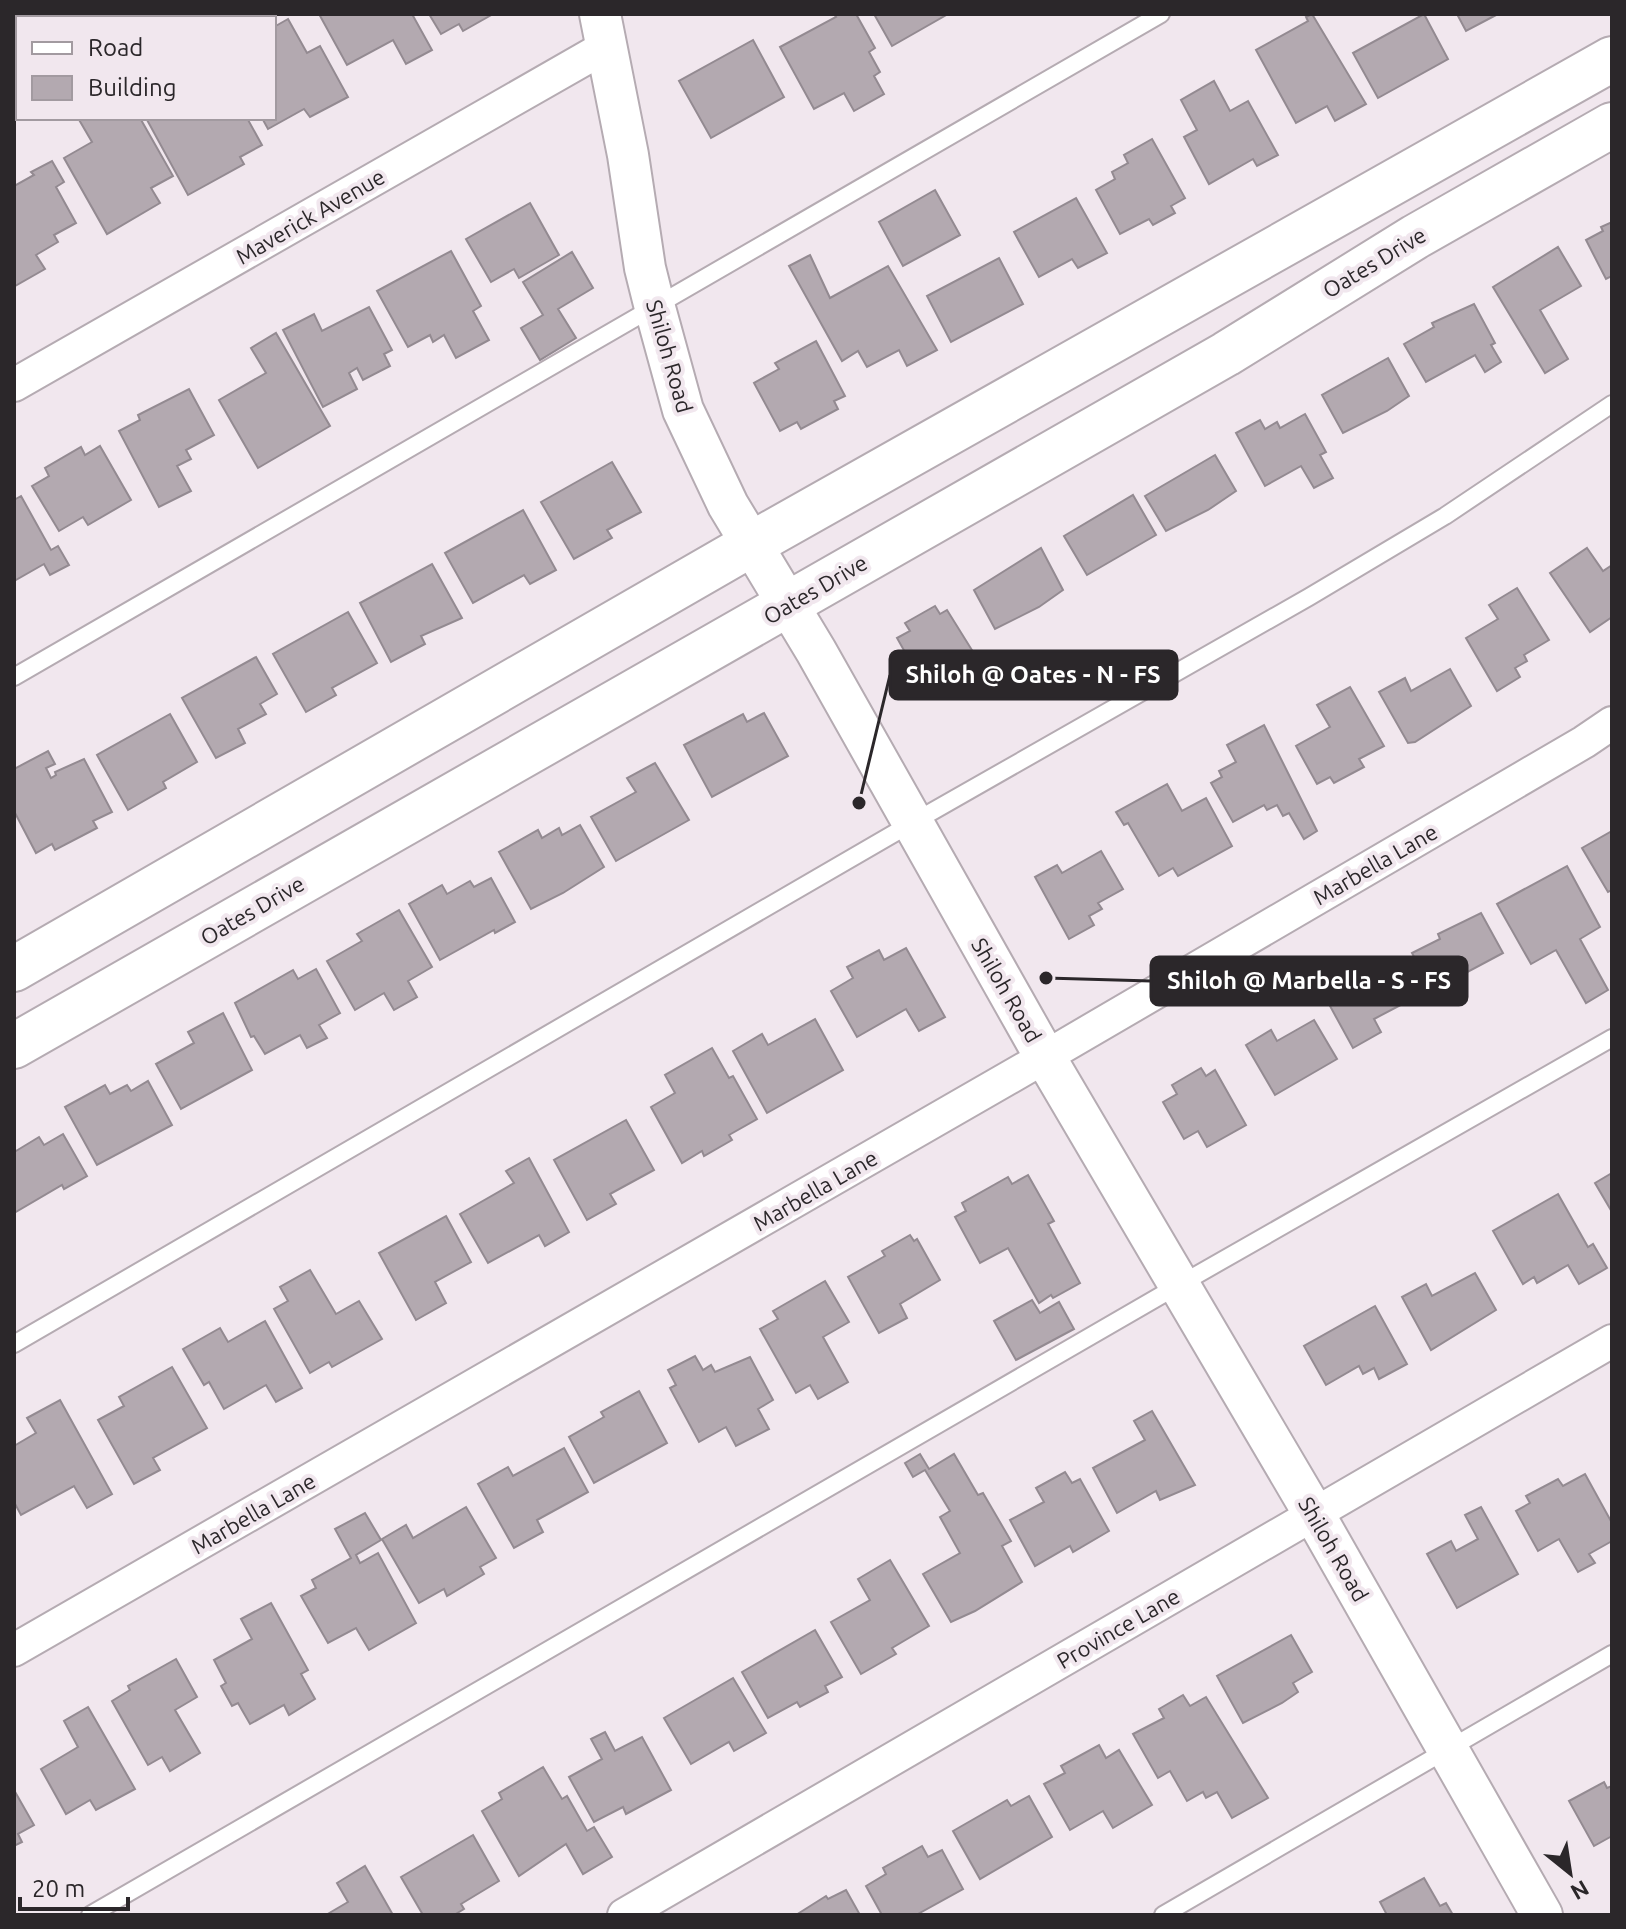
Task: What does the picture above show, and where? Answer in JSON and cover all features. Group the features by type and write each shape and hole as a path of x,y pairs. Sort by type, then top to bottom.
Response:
{"main road":[{"path":"14,969 750,545 1612,59"},
{"name":"Oates Drive","path":"14,1046 1226,354 1415,237 1612,125"}],"street":[{"name":"Shiloh Road","path":"608,25 645,268 683,410 728,505 1045,1057 1314,1514 1542,1915"},
{"name":"Maverick Avenue","path":"14,385 608,25"},
{"name":"Marbella Lane","path":"14,1650 1045,1057 1612,723"},
{"name":"Province Lane","path":"624,1915 1612,1341"}],"lane":[{"path":"14,677 1161,14"},
{"path":"14,1344 912,823 1309,597 1445,516 1612,404"},
{"path":"90,1915 1612,1038"},
{"path":"1163,1915 1612,1654"}],"building":[{"path":"319,14 412,14 432,50 406,64 393,40 347,65"},
{"path":"429,14 493,14 463,31 459,24 441,34"},
{"path":"834,14 856,14 875,48 869,52 880,72 874,76 884,94 854,111 844,93 814,109 780,47 836,17"},
{"path":"874,14 948,14 892,46"},
{"path":"1312,14 1366,104 1335,121 1327,106 1296,123 1256,50 1308,21 1306,17"},
{"path":"1424,14 1448,59 1378,98 1353,53"},
{"path":"1457,14 1498,14 1466,31"},
{"path":"288,19 307,53 320,46 348,97 310,117 304,109 268,129 263,120 276,120 276,26"},
{"path":"753,40 784,97 711,138 679,81"},
{"path":"1214,81 1230,111 1248,101 1278,155 1257,166 1253,159 1209,184 1184,137 1197,130 1181,100"},
{"path":"79,120 141,120 173,176 151,188 160,203 107,234 64,158 92,142"},
{"path":"147,120 248,120 262,145 240,157 244,164 188,195"},
{"path":"1152,139 1185,198 1171,206 1175,213 1153,225 1149,219 1120,234 1096,190 1115,179 1112,172 1128,163 1124,155"},
{"path":"52,161 64,182 56,187 76,223 54,235 58,242 36,255 45,269 15,286 14,186"},
{"path":"935,190 960,235 903,266 879,222"},
{"path":"1076,198 1107,253 1078,268 1072,259 1039,277 1014,232"},
{"path":"530,203 559,255 519,278 514,269 491,282 466,239"},
{"path":"1612,222 1612,276 1606,279 1586,240"},
{"path":"1558,247 1581,286 1540,310 1568,359 1545,373 1493,287"},
{"path":"451,251 481,306 473,311 489,340 456,358 444,335 433,342 430,335 408,347 377,291"},
{"path":"572,252 593,288 558,309 576,338 540,360 521,328 543,315 523,282"},
{"path":"810,255 830,298 888,266 937,350 907,366 899,350 867,367 858,351 842,361 789,266"},
{"path":"999,258 1023,304 951,342 927,296"},
{"path":"1474,304 1495,343 1491,345 1501,362 1485,372 1475,355 1426,382 1404,344 1434,327 1432,323"},
{"path":"369,307 392,350 384,354 390,366 363,380 357,368 349,373 357,389 323,407 283,330 314,314 322,331"},
{"path":"276,333 330,426 258,468 219,400 266,373 251,348"},
{"path":"816,341 845,396 834,401 838,409 801,429 797,422 780,431 754,383 779,369 775,363"},
{"path":"1388,358 1409,396 1343,433 1322,395"},
{"path":"189,389 214,435 186,450 191,459 177,466 191,491 159,507 119,431 140,420 138,415"},
{"path":"1305,414 1326,452 1320,455 1333,478 1314,488 1301,466 1265,486 1236,433 1260,420 1265,429 1277,422 1280,428"},
{"path":"100,446 131,500 88,525 83,517 59,531 32,486 49,476 45,468 81,447 85,455"},
{"path":"1215,455 1236,491 1208,510 1166,531 1145,496"},
{"path":"612,462 641,512 607,530 612,538 574,559 541,502"},
{"path":"1133,495 1156,535 1087,575 1064,536"},
{"path":"21,496 51,550 58,546 69,565 50,575 44,564 14,581 14,500"},
{"path":"523,510 556,570 530,584 524,575 473,603 445,553"},
{"path":"1041,548 1063,590 1039,607 995,629 974,590"},
{"path":"1587,548 1603,571 1612,565 1612,617 1590,632 1550,573"},
{"path":"432,564 462,618 421,636 425,644 391,662 360,603"},
{"path":"1517,588 1549,640 1524,655 1527,661 1515,668 1520,677 1497,691 1466,638 1498,619 1489,605"},
{"path":"935,606 940,614 947,610 980,663 941,683 933,669 919,677 897,638 910,631 905,623"},
{"path":"348,612 377,663 332,688 336,695 306,712 273,654"},
{"path":"256,657 277,694 260,704 266,714 238,729 245,743 216,758 182,698"},
{"path":"1450,669 1471,706 1415,742 1408,743 1379,692 1405,678 1411,691"},
{"path":"1350,687 1384,746 1359,759 1364,767 1334,783 1330,777 1317,784 1296,746 1330,727 1317,705"},
{"path":"764,713 788,756 712,797 684,745 743,714 747,722"},
{"path":"170,714 197,762 163,782 166,788 128,810 97,755"},
{"path":"1264,725 1317,831 1304,839 1289,813 1283,816 1277,805 1267,810 1264,805 1233,822 1211,783 1222,777 1219,771 1236,762 1227,745"},
{"path":"48,751 55,764 46,768 51,778 56,775 55,772 84,759 112,812 93,821 97,828 55,850 52,844 36,853 14,811 14,769"},
{"path":"655,763 689,820 616,861 591,817 636,792 627,778"},
{"path":"1167,784 1182,811 1206,798 1232,846 1178,876 1173,868 1159,876 1128,823 1124,825 1116,812"},
{"path":"580,825 604,867 531,909 499,852 538,830 542,838 559,828 562,835"},
{"path":"1612,831 1612,890 1608,892 1582,848"},
{"path":"1101,851 1123,889 1098,903 1102,909 1089,916 1094,925 1069,939 1035,877 1057,865 1062,873"},
{"path":"1567,866 1600,927 1580,939 1608,990 1586,1003 1556,950 1531,964 1497,904"},
{"path":"491,878 515,922 440,960 409,904 442,885 447,894 470,881 474,887"},
{"path":"399,910 432,967 408,981 417,997 394,1010 384,993 355,1010 327,961 362,941 357,934"},
{"path":"1481,913 1503,953 1432,991 1412,953 1440,939 1438,934"},
{"path":"906,948 945,1017 919,1031 906,1009 857,1037 831,991 853,978 847,967 879,950 884,960"},
{"path":"1393,958 1414,998 1374,1019 1381,1032 1353,1048 1324,995"},
{"path":"316,969 340,1013 319,1025 327,1038 307,1048 300,1035 265,1054 254,1036 251,1037 235,1003 293,970 298,979"},
{"path":"223,1013 252,1070 181,1109 156,1064 194,1043 188,1032"},
{"path":"815,1019 843,1070 767,1113 733,1051 762,1034 768,1045"},
{"path":"1314,1020 1337,1059 1275,1095 1246,1045 1271,1030 1277,1041"},
{"path":"712,1048 729,1078 733,1076 757,1119 729,1135 732,1140 704,1156 702,1151 682,1163 651,1107 675,1093 665,1075"},
{"path":"1201,1068 1206,1076 1215,1070 1246,1125 1207,1147 1198,1131 1184,1139 1163,1102 1177,1094 1172,1085"},
{"path":"148,1081 172,1125 97,1165 65,1107 105,1085 110,1094 127,1085 131,1091"},
{"path":"626,1120 654,1170 610,1194 616,1204 587,1220 554,1160"},
{"path":"63,1134 87,1176 64,1189 62,1185 14,1213 14,1148 16,1151 39,1137 44,1145"},
{"path":"529,1158 569,1232 545,1246 539,1235 488,1263 460,1214 514,1183 506,1171"},
{"path":"1612,1173 1612,1212 1595,1183"},
{"path":"1028,1175 1054,1221 1048,1224 1080,1283 1039,1303 1008,1248 980,1263 955,1217 966,1211 962,1203 1008,1177 1012,1184"},
{"path":"1558,1194 1588,1247 1593,1244 1607,1268 1579,1284 1568,1265 1537,1283 1534,1277 1523,1284 1493,1231"},
{"path":"446,1216 471,1262 435,1282 446,1303 416,1320 379,1253"},
{"path":"910,1235 914,1241 917,1239 940,1280 900,1304 907,1318 879,1333 848,1277 885,1256 882,1251"},
{"path":"310,1270 336,1314 359,1301 382,1339 332,1367 329,1362 310,1373 274,1309 288,1301 280,1287"},
{"path":"1475,1273 1496,1310 1431,1350 1402,1297 1426,1284 1432,1296"},
{"path":"825,1281 849,1322 823,1337 848,1382 818,1399 810,1385 796,1393 760,1329 778,1319 773,1311"},
{"path":"1032,1300 1040,1313 1059,1302 1074,1329 1016,1360 994,1321"},
{"path":"1375,1306 1407,1364 1379,1379 1374,1368 1363,1374 1359,1366 1326,1385 1304,1346"},
{"path":"265,1321 302,1388 276,1402 266,1385 224,1409 209,1382 204,1385 183,1349 220,1328 228,1342"},
{"path":"695,1356 703,1370 711,1365 715,1372 750,1357 773,1400 758,1409 769,1429 736,1446 726,1427 699,1442 670,1388 676,1385 668,1370"},
{"path":"172,1367 207,1428 153,1458 160,1470 134,1484 98,1420 124,1406 119,1397"},
{"path":"639,1391 667,1443 594,1483 569,1437 604,1417 601,1412"},
{"path":"60,1400 112,1494 87,1508 74,1486 21,1515 14,1502 14,1446 36,1433 27,1418"},
{"path":"1152,1411 1195,1485 1160,1500 1156,1491 1117,1513 1093,1468 1145,1440 1134,1421"},
{"path":"564,1448 588,1492 537,1520 543,1532 514,1548 478,1484 508,1467 513,1476"},
{"path":"920,1454 929,1469 954,1454 978,1495 983,1493 1011,1541 1002,1546 1022,1582 951,1622 923,1574 960,1553 940,1517 950,1511 925,1470 913,1477 905,1463"},
{"path":"1065,1472 1072,1483 1080,1479 1109,1531 1073,1552 1070,1546 1035,1566 1010,1520 1044,1502 1036,1488"},
{"path":"1585,1474 1612,1523 1612,1541 1589,1554 1595,1563 1578,1572 1559,1539 1538,1551 1516,1511 1530,1503 1526,1496 1558,1479 1563,1486"},
{"path":"466,1507 496,1558 480,1567 484,1574 447,1596 444,1589 419,1603 382,1539 406,1525 413,1538"},
{"path":"1481,1507 1518,1574 1457,1608 1427,1554 1451,1541 1456,1551 1478,1539 1465,1515"},
{"path":"365,1513 381,1540 356,1555 360,1563 378,1553 416,1623 369,1650 356,1628 328,1643 301,1596 316,1588 312,1580 351,1558 335,1529"},
{"path":"890,1560 929,1626 892,1648 896,1654 861,1674 831,1622 870,1600 858,1579"},
{"path":"271,1603 308,1670 301,1674 315,1699 289,1715 284,1705 250,1724 238,1703 232,1706 221,1686 226,1683 214,1660 252,1639 241,1619"},
{"path":"815,1630 842,1677 825,1686 828,1692 800,1707 797,1702 768,1718 742,1672"},
{"path":"1291,1635 1312,1672 1293,1683 1298,1692 1243,1723 1217,1676"},
{"path":"176,1659 197,1697 175,1710 200,1753 170,1771 162,1757 148,1765 112,1701 130,1690 128,1686"},
{"path":"733,1678 766,1733 734,1751 729,1742 691,1764 664,1718"},
{"path":"1183,1695 1190,1706 1206,1697 1268,1798 1232,1818 1217,1792 1206,1798 1203,1792 1187,1801 1170,1771 1158,1778 1133,1734 1164,1718 1159,1709"},
{"path":"88,1707 135,1789 96,1810 90,1800 66,1814 41,1769 78,1747 64,1721"},
{"path":"605,1732 615,1751 642,1737 671,1790 626,1814 623,1807 594,1822 569,1777 602,1759 591,1739"},
{"path":"1099,1745 1106,1758 1119,1750 1152,1805 1113,1828 1103,1811 1070,1830 1044,1784 1065,1773 1061,1766"},
{"path":"543,1767 562,1799 567,1796 587,1831 594,1827 612,1857 583,1874 566,1844 519,1876 482,1811 502,1799 499,1793"},
{"path":"1604,1782 1607,1788 1612,1786 1612,1836 1594,1846 1569,1801"},
{"path":"14,1790 34,1825 18,1834 22,1842 14,1846"},
{"path":"1029,1796 1052,1837 980,1879 953,1831 1007,1800 1011,1806"},
{"path":"473,1835 499,1881 461,1904 464,1909 454,1915 423,1915 401,1877"},
{"path":"922,1846 928,1857 942,1850 963,1889 916,1915 882,1915 866,1886 886,1874 883,1868"},
{"path":"365,1866 393,1915 326,1915 348,1902 337,1883"},
{"path":"1424,1878 1440,1906 1446,1903 1453,1915 1387,1915 1380,1902"},
{"path":"846,1890 860,1915 796,1915 826,1896 828,1899"}],"place":[{"name":"Shiloh @ Oates - N - FS","path":"859,803"},
{"name":"Shiloh @ Marbella - S - FS","path":"1046,978"}]}
